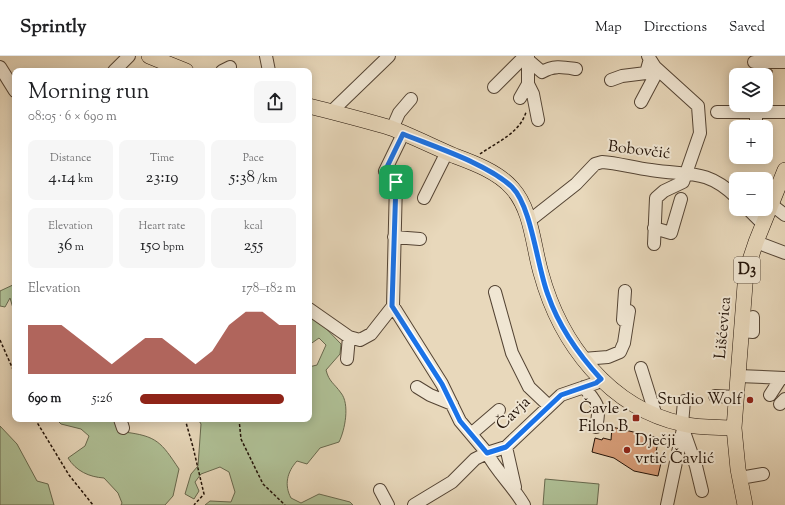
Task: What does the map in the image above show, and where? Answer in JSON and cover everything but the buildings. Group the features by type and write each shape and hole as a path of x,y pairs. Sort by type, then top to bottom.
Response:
{"main road":[{"path":"149,56 179,68"},
{"path":"312,107 398,131 472,163 502,179 512,188 522,203 529,221 548,297 569,340 583,359 601,379 621,398 656,416 683,426 734,428"},
{"name":"Lišćevica","path":"773,202 785,170"},
{"name":"Lišćevica","path":"738,376 746,272 756,242 767,216"},
{"name":"D3","path":"738,376 734,428 745,505"}],"street":[{"path":"118,64 129,56"},
{"path":"266,56 268,68"},
{"path":"331,112 389,56"},
{"path":"527,57 542,72 559,66 576,69"},
{"path":"527,57 528,85 533,94 538,120"},
{"path":"494,86 527,57"},
{"path":"649,58 658,70 698,106 700,133 688,172 683,182 658,194 655,202 654,244"},
{"path":"611,80 622,76 646,73 649,58"},
{"path":"754,62 785,62"},
{"path":"0,67 12,86"},
{"path":"641,102 658,70"},
{"path":"520,98 528,85"},
{"path":"411,99 399,113 398,131 385,171 396,182 392,306 442,384 460,421 516,490 524,505"},
{"path":"717,112 729,112"},
{"path":"756,112 756,120"},
{"path":"773,112 785,112"},
{"path":"424,198 447,152"},
{"name":"Bobovčić","path":"529,221 576,184 596,164 602,162 659,171 688,172 725,187 729,191"},
{"path":"654,228 671,233 680,199"},
{"path":"773,206 785,215"},
{"path":"755,216 764,224"},
{"path":"394,237 420,239"},
{"path":"756,242 785,253"},
{"path":"621,350 618,345 623,322 625,291"},
{"path":"495,292 512,353 529,387 549,406"},
{"path":"312,311 349,338 360,340 371,334 392,306"},
{"path":"621,350 629,311"},
{"path":"742,331 753,332 753,317"},
{"path":"347,359 349,338"},
{"path":"583,359 608,357 621,350"},
{"path":"641,368 656,416"},
{"path":"738,376 783,378"},
{"path":"770,395 783,378"},
{"name":"Čavja","path":"414,505 452,482 475,459 487,453 506,447 561,395 596,383 601,379"},
{"path":"417,387 430,395 452,404"},
{"path":"584,387 598,404 599,410 596,427"},
{"path":"717,399 736,400"},
{"path":"667,505 683,426 684,401"},
{"path":"471,434 499,410"},
{"path":"683,426 696,466 702,491"},
{"path":"506,447 516,490"},
{"path":"740,478 762,474"},
{"path":"380,490 388,505"}],"path":[{"path":"472,163 478,155 516,129 523,122 527,108"},
{"path":"0,340 12,367"},
{"path":"37,422 68,475 94,505"},
{"path":"186,422 204,494 194,505"},
{"path":"239,422 242,439 263,484 285,505"}],"green space":[{"path":"12,285 12,305 10,298 5,307 0,306 0,291"},
{"path":"312,315 341,344 340,354 326,370 330,380 344,398 346,417 339,442 320,448 307,464 297,461 294,465 289,474 287,483 289,493 291,498 301,503 319,494 350,502 353,505 205,505 210,501 231,502 235,492 229,472 220,467 201,474 195,482 199,491 194,499 185,494 191,474 198,466 201,424 200,422 312,422 312,366 317,365 326,345 319,338 312,343"},
{"path":"59,422 122,422 124,432 151,438 162,446 179,469 173,496 165,505 121,505 122,503 118,493 104,478 88,475 79,470 68,458 85,446 89,436 81,429 61,424"},
{"path":"0,426 17,444 37,481 48,484 54,505 0,505"},
{"path":"545,479 599,484 597,505 543,505"}],"place":[{"name":"Studio Wolf","path":"750,400"},
{"name":"Čavle - Filon B","path":"636,418"},
{"name":"Dječji vrtić Čavlić","path":"627,450"}],"route":[{"path":"403,134 472,163 502,179 512,188 522,203 529,221 541,274 548,297 569,340 583,359 601,379 589,386 561,395 506,447 487,453 460,421 442,384 392,306 396,182 385,171 403,134"}]}
